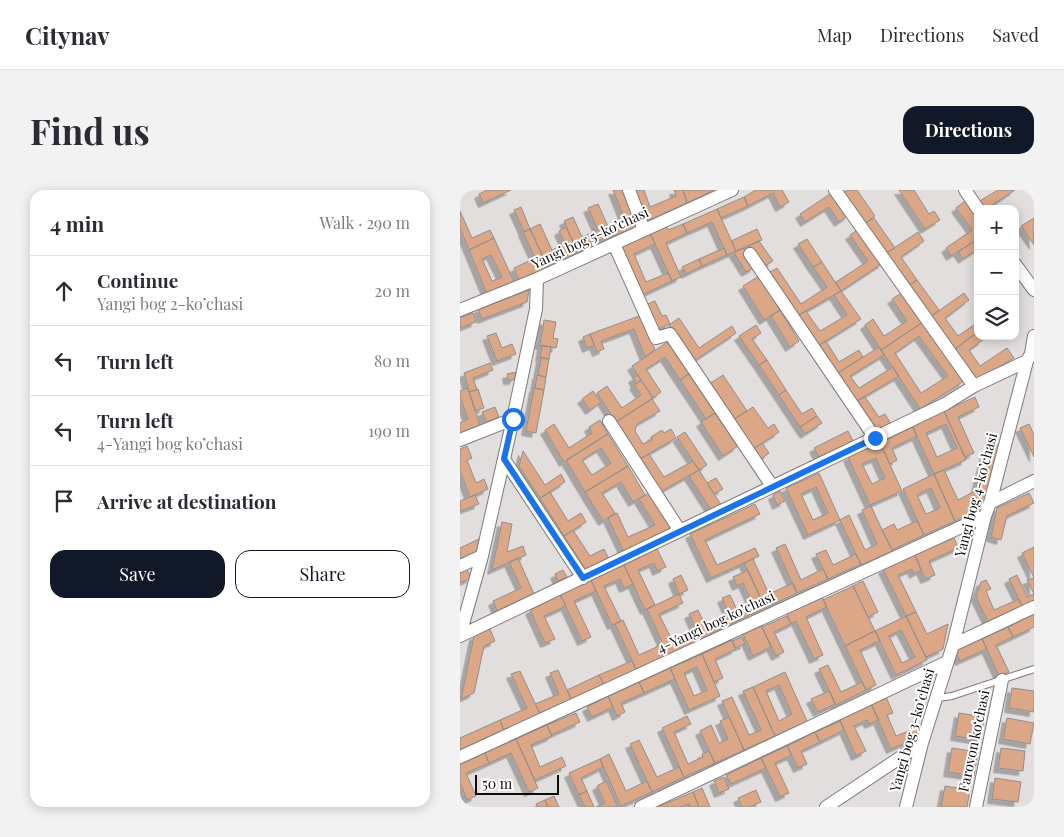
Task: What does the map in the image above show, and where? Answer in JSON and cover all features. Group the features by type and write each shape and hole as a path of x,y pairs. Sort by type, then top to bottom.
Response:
{"street":[{"path":"629,190 644,230"},
{"name":"Yangi bog 5-koʼchasi","path":"460,310 537,279 732,190"},
{"path":"835,190 974,386"},
{"path":"965,190 975,205"},
{"path":"614,244 656,338 670,334 772,486"},
{"path":"750,254 875,438"},
{"path":"1019,269 1034,290"},
{"path":"460,635 482,556 513,419 536,309 537,279"},
{"name":"Yangi bog 4-koʼchasi","path":"946,662 953,645 985,516 1031,356 1034,336"},
{"path":"460,635 945,404 974,386 1031,356"},
{"path":"460,440 513,419"},
{"path":"609,421 680,531"},
{"path":"504,459 583,578"},
{"path":"990,502 1034,481"},
{"name":"4-Yangi bog koʼchasi","path":"460,757 985,516"},
{"path":"460,566 482,556"},
{"path":"953,645 1034,607"},
{"path":"641,807 946,662"},
{"name":"Yangi bog 3-koʼchasi","path":"906,807 922,742 938,698 946,662"},
{"name":"Farovon koʻchasi","path":"976,807 1002,680"},
{"path":"826,807 922,742"}],"lane":[{"path":"938,698 952,696 1034,669"}],"building":[{"path":"487,190 511,190 483,203 479,194"},
{"path":"613,190 623,190 638,226 613,236 608,226 625,220"},
{"path":"633,190 644,190 650,207 676,196 674,190 683,190 687,203 645,222"},
{"path":"683,190 714,190 687,203"},
{"path":"756,190 782,190 789,202 780,207 773,193 748,206 744,197"},
{"path":"848,190 857,190 875,216 864,224 843,193"},
{"path":"899,190 914,190 929,214 934,211 940,220 925,229"},
{"path":"998,190 1015,190 992,205 980,205 978,202"},
{"path":"833,192 849,215 839,222 829,207 805,222 800,214"},
{"path":"744,197 748,206 721,218 717,209"},
{"path":"965,201 974,214 974,242 951,256 946,248 972,230 956,208"},
{"path":"598,204 612,235 577,251 564,221 573,217 582,237 598,230 588,208"},
{"path":"521,207 530,229 524,232 514,210"},
{"path":"717,209 736,251 727,255 712,222 687,233 683,224"},
{"path":"460,211 472,238 490,230 494,238 469,250 460,228"},
{"path":"874,218 895,248 885,254 864,224"},
{"path":"1034,218 1033,228 1034,245 1021,226"},
{"path":"540,224 552,250 565,244 559,231 566,227 577,251 547,265 530,229"},
{"path":"683,224 687,233 666,243 681,277 672,281 650,233 666,225 668,230"},
{"path":"530,229 548,267 519,280 514,268 535,258 523,232"},
{"path":"757,229 762,240 736,251 731,241"},
{"path":"859,229 883,263 841,291 836,282 868,261 850,235"},
{"path":"918,232 924,241 901,257 917,280 908,286 885,254"},
{"path":"650,234 655,244 634,254 646,282 668,273 672,281 640,296 619,248"},
{"path":"494,238 514,282 487,294 469,250","holes":["491,255 502,277 492,281 482,259"]},
{"path":"807,239 822,262 813,267 798,244"},
{"path":"759,241 773,261 763,267 749,246"},
{"path":"974,242 974,252 963,259 958,252"},
{"path":"724,248 727,255 702,266 699,259"},
{"path":"743,248 755,267 746,272 734,253"},
{"path":"699,259 702,266 686,274 682,267"},
{"path":"822,262 841,291 797,316 768,273 777,268 801,304 827,287 813,267"},
{"path":"759,276 780,310 764,320 743,286"},
{"path":"917,280 939,310 930,317 908,286"},
{"path":"529,290 527,302 482,319 478,309"},
{"path":"841,291 861,319 816,347 796,317 806,311 820,331 847,315 834,295"},
{"path":"903,292 923,322 881,350 865,325 873,319 884,336 907,321 892,299"},
{"path":"964,293 969,300 945,318 958,336 974,325 974,335 954,350 930,317"},
{"path":"655,301 662,316 666,315 670,324 656,330 645,305"},
{"path":"780,310 799,341 790,347 771,316"},
{"path":"473,313 476,322 460,328 460,318"},
{"path":"642,315 655,350 645,357 634,329 601,341 604,349 597,352 590,334"},
{"path":"679,318 699,348 732,326 736,333 694,361 669,325"},
{"path":"544,320 556,322 553,338 558,339 556,348 540,345"},
{"path":"923,322 964,381 920,409 881,350","holes":["919,336 948,376 921,393 895,353"]},
{"path":"756,325 761,333 752,339 767,360 759,365 739,336"},
{"path":"496,333 502,348 512,344 516,354 497,361 487,336"},
{"path":"590,334 594,345 587,348 583,337"},
{"path":"974,334 974,340 983,340 969,350 980,366 1007,348 1014,358 976,381 954,350"},
{"path":"669,341 690,373 680,380 665,357 646,369 661,392 653,398 632,366"},
{"path":"826,341 839,362 859,350 863,357 836,374 816,347"},
{"path":"542,346 551,347 549,359 540,357"},
{"path":"879,347 884,355 850,376 859,388 893,367 899,376 855,402 836,374"},
{"path":"541,358 549,359 546,377 538,375"},
{"path":"767,360 786,390 779,395 759,365"},
{"path":"490,363 493,370 473,378 477,390 469,392 464,373"},
{"path":"517,372 514,380 508,380 507,374"},
{"path":"690,373 716,412 706,419 680,380"},
{"path":"537,375 546,377 544,390 535,388"},
{"path":"638,375 641,380 636,384 633,378"},
{"path":"723,375 747,411 733,420 709,384"},
{"path":"641,380 653,398 616,422 597,393 607,386 622,408 641,395 634,385"},
{"path":"468,388 480,425 460,433 460,423 468,419 460,397 460,391"},
{"path":"534,388 544,390 536,433 526,431"},
{"path":"478,389 484,408 475,411 469,392"},
{"path":"786,390 802,414 812,408 817,416 800,427 779,395"},
{"path":"593,391 601,402 590,410 582,399"},
{"path":"865,397 879,417 885,414 891,424 875,432 855,402"},
{"path":"975,397 979,407 958,417 974,453 965,457 944,411"},
{"path":"652,399 660,411 637,424 635,431 643,444 652,440 651,437 662,430 664,433 671,429 676,438 638,460 616,422"},
{"path":"495,407 499,417 486,422 482,412"},
{"path":"753,407 768,428 774,424 779,432 753,449 733,420"},
{"path":"944,411 966,460 934,474 912,426","holes":["946,424 957,448 937,457 926,433"]},
{"path":"715,413 738,446 723,456 701,422"},
{"path":"817,416 822,423 805,434 800,427"},
{"path":"600,420 608,434 564,462 545,430 554,424 569,448 592,433 589,427"},
{"path":"1029,424 1034,435 1034,457 1020,428"},
{"path":"913,427 917,436 892,448 897,460 890,464 880,443"},
{"path":"848,431 853,441 819,457 814,448"},
{"path":"685,432 707,465 699,470 677,437"},
{"path":"608,434 628,466 585,492 566,460","holes":["601,448 611,463 592,475 582,460"]},
{"path":"762,443 769,453 760,460 753,449"},
{"path":"880,443 902,491 870,505 848,457","holes":["876,458 885,478 872,484 862,464"]},
{"path":"1000,444 984,507 955,521 934,474 944,470 958,500 975,491 986,449"},
{"path":"467,446 472,458 467,460 476,483 484,479 488,489 470,497 460,471 460,449"},
{"path":"523,451 545,485 561,474 565,482 540,498 519,466"},
{"path":"649,454 664,477 693,461 699,470 660,492 638,460"},
{"path":"628,466 645,495 633,502 621,482 602,493 615,513 603,521 585,492"},
{"path":"699,470 722,506 711,510 689,476"},
{"path":"819,473 840,520 808,535 786,488","holes":["816,487 828,513 813,520 801,494"]},
{"path":"934,474 955,521 924,535 903,489","holes":["931,488 940,508 926,514 917,495"]},
{"path":"716,478 723,489 714,494 707,483"},
{"path":"780,491 785,501 777,505 773,495"},
{"path":"550,492 568,521 581,513 586,522 564,536 540,498"},
{"path":"649,493 671,529 624,552 608,518 617,513 628,537 655,525 639,499"},
{"path":"1029,493 1034,503 1007,516 1001,540 991,537 997,508"},
{"path":"475,495 479,504 460,511 460,501"},
{"path":"755,504 760,514 705,540 717,565 755,548 759,556 711,578 690,534"},
{"path":"871,506 892,551 861,565 840,520 849,515 865,550 877,544 862,510"},
{"path":"917,521 924,535 892,550 882,530 894,524 897,530"},
{"path":"502,522 512,524 507,552 523,546 526,555 492,570"},
{"path":"573,530 590,556 604,549 609,559 586,570 564,536"},
{"path":"954,538 958,548 929,561 935,575 925,579 915,555"},
{"path":"479,539 477,552 460,560 460,548"},
{"path":"785,544 801,580 823,569 828,579 797,593 776,548"},
{"path":"1034,547 1034,578 1022,553"},
{"path":"657,549 666,567 657,571 654,563 638,570 655,605 645,610 624,565"},
{"path":"826,550 833,565 856,554 861,564 828,579 816,554"},
{"path":"915,555 921,570 914,574 912,569 898,575 916,612 906,616 883,569"},
{"path":"518,558 534,594 497,611 493,601 521,588 509,562"},
{"path":"753,559 769,594 793,583 797,593 765,608 744,563"},
{"path":"624,565 633,584 624,588 620,579 604,586 621,621 612,625 591,580"},
{"path":"467,569 471,578 460,583 460,571"},
{"path":"563,570 567,577 558,581 555,574"},
{"path":"748,570 765,608 750,615 745,606 752,603 743,583 737,586 733,577"},
{"path":"681,575 688,590 679,594 673,579"},
{"path":"1017,575 1027,597 1034,594 1034,605 1024,610 1009,579"},
{"path":"1034,578 1034,594 1027,580"},
{"path":"591,580 596,591 574,601 591,637 582,641 560,594"},
{"path":"986,580 991,589 986,591 994,610 1019,599 1024,610 990,626 976,597 981,582"},
{"path":"863,581 878,612 868,617 853,586"},
{"path":"853,586 875,631 845,646 823,600"},
{"path":"679,594 683,603 659,614 672,640 696,629 701,639 668,655 647,609"},
{"path":"560,595 566,606 544,616 555,639 545,643 530,610"},
{"path":"730,595 737,610 745,606 750,615 733,623 722,598"},
{"path":"822,597 827,607 806,617 823,655 814,659 796,621 791,624 787,614"},
{"path":"698,610 705,625 729,613 733,623 700,639 689,614"},
{"path":"916,612 927,634 948,624 943,649 926,657 906,616"},
{"path":"1034,614 1034,627 1013,637 1008,627"},
{"path":"787,616 791,624 774,632 784,652 776,656 762,627"},
{"path":"906,616 927,660 896,675 875,631","holes":["901,630 915,657 902,663 889,636"]},
{"path":"623,620 639,655 663,644 668,655 636,669 615,624"},
{"path":"761,625 771,647 753,656 743,634"},
{"path":"1008,627 1013,637 996,645 1009,672 999,676 982,639"},
{"path":"490,629 495,641 484,646 474,693 461,699 474,636"},
{"path":"875,631 880,641 860,650 876,685 866,690 845,646"},
{"path":"742,637 745,644 735,648 732,641"},
{"path":"982,639 987,649 960,661 955,651"},
{"path":"732,640 736,649 715,659 723,678 714,682 702,654"},
{"path":"702,654 720,696 689,710 670,668","holes":["697,667 707,690 694,696 684,673"]},
{"path":"632,661 636,670 604,685 599,675"},
{"path":"828,665 841,692 862,682 866,690 836,705 819,669"},
{"path":"670,668 675,679 644,693 639,682"},
{"path":"558,670 571,699 540,713 535,704 559,694 550,673"},
{"path":"520,671 540,714 504,731 500,720 527,708 511,674"},
{"path":"785,672 807,721 775,736 753,687","holes":["779,685 792,714 779,721 766,691"]},
{"path":"599,675 604,685 571,699 567,690"},
{"path":"639,682 644,693 621,703 625,712 617,716 608,696"},
{"path":"753,687 775,736 744,750 722,701 732,697 749,735 761,730 743,691"},
{"path":"1012,688 1034,691 1034,712 1009,708"},
{"path":"829,691 835,704 818,712 811,699"},
{"path":"608,696 613,707 592,717 587,707"},
{"path":"886,697 893,713 887,715 896,736 919,727 918,737 891,749 871,704"},
{"path":"871,704 879,720 869,724 867,720 854,726 866,751 856,756 839,718"},
{"path":"576,713 580,722 551,735 547,725"},
{"path":"959,713 984,717 981,740 955,736"},
{"path":"687,716 691,724 674,732 688,764 703,757 702,754 709,751 715,763 684,777 662,728"},
{"path":"729,717 744,750 715,763 700,731 711,725 719,743 728,739 720,721"},
{"path":"1007,718 1034,723 1030,744 1003,739"},
{"path":"500,720 504,731 460,751 460,738"},
{"path":"840,721 844,730 820,742 815,732"},
{"path":"547,725 552,736 531,745 540,767 562,757 566,766 535,780 516,739"},
{"path":"815,732 820,742 801,751 807,764 798,768 787,746"},
{"path":"516,739 538,788 529,792 511,753 489,763 485,753"},
{"path":"639,740 657,777 679,767 684,777 652,792 630,744"},
{"path":"787,746 792,755 775,763 789,793 780,797 761,758"},
{"path":"952,748 978,752 974,776 948,772"},
{"path":"1001,748 1025,751 1023,771 998,768"},
{"path":"485,753 489,763 466,773 476,796 467,800 460,783 460,765"},
{"path":"609,754 626,791 647,781 652,792 621,806 600,759"},
{"path":"761,758 766,768 731,784 726,775"},
{"path":"600,759 603,767 581,778 587,791 579,795 569,773"},
{"path":"724,777 729,789 719,793 714,781"},
{"path":"995,778 1021,782 1018,802 992,799"},
{"path":"606,781 618,807 596,807 605,803 597,786"},
{"path":"945,786 970,790 967,807 941,807"},
{"path":"702,788 710,807 699,807 693,792"},
{"path":"756,790 761,802 749,807 742,807 738,798"},
{"path":"587,791 594,807 585,807 579,795"},
{"path":"693,792 699,807 690,807 689,804 680,807 658,807"},
{"path":"554,796 559,807 548,807 545,800"},
{"path":"545,800 548,807 537,807 536,804"}],"route":[{"path":"513,419 504,459 583,578 875,438"}]}
